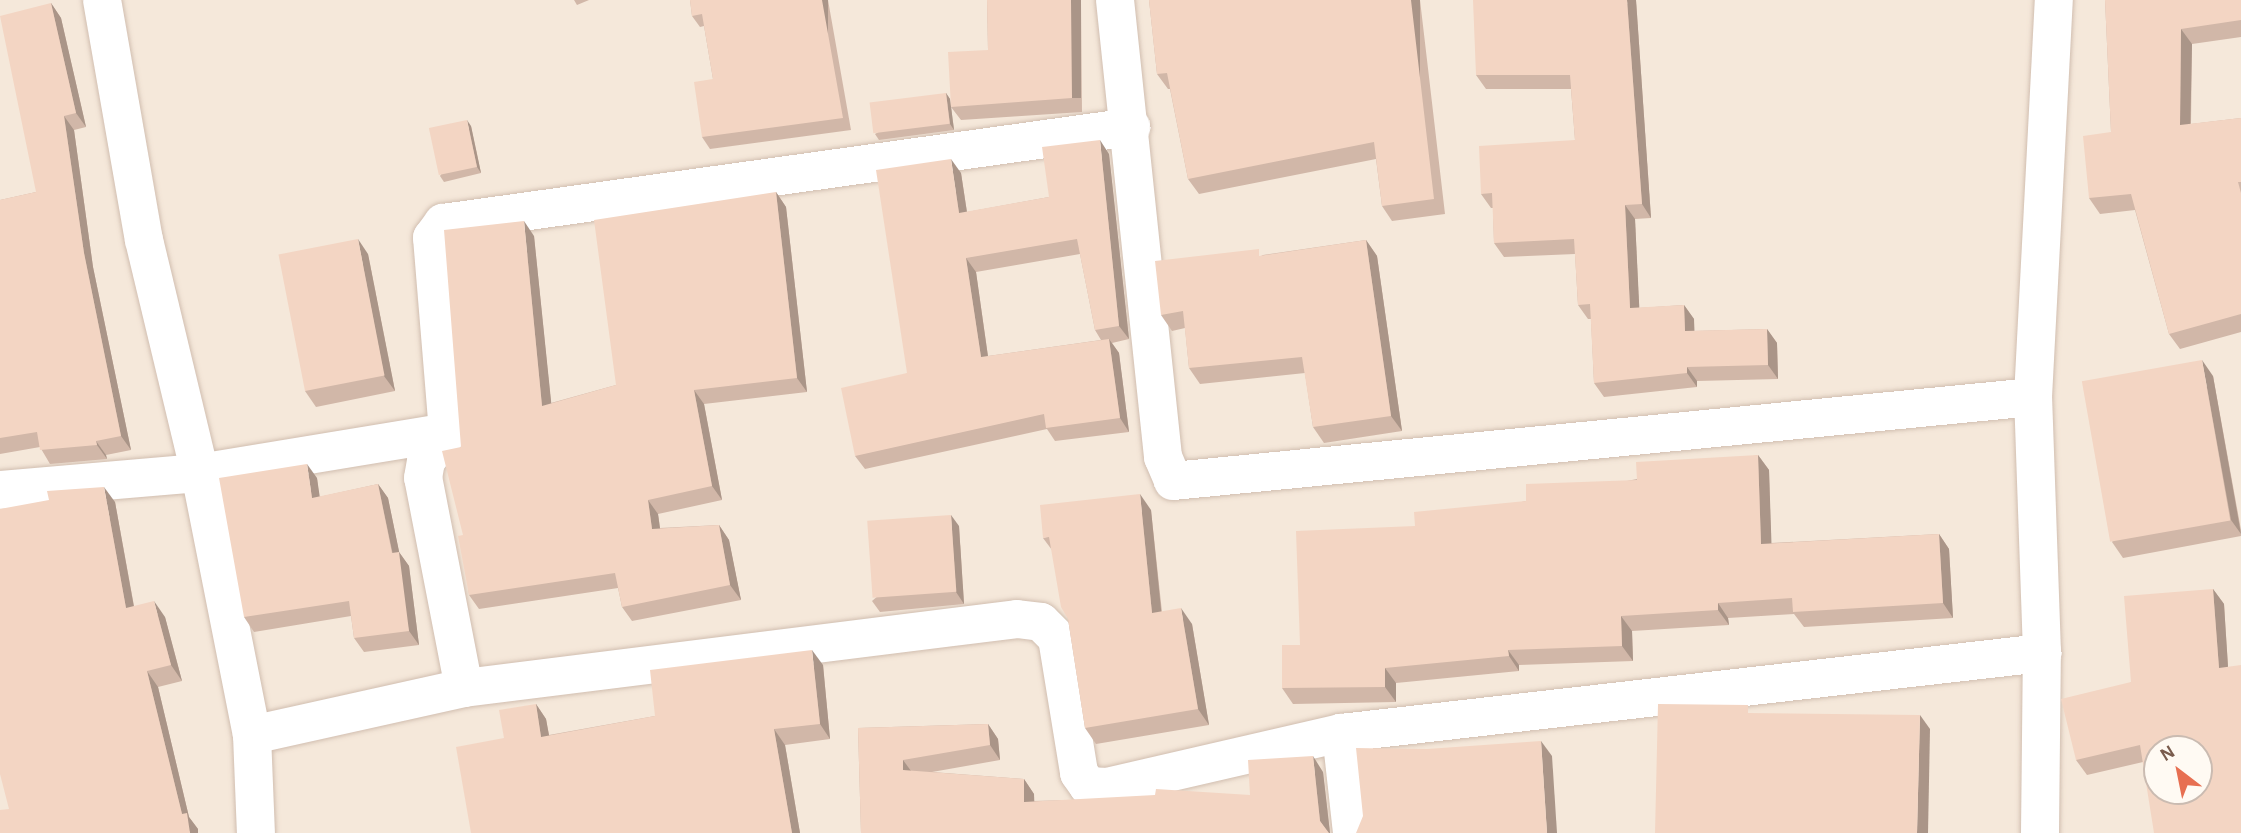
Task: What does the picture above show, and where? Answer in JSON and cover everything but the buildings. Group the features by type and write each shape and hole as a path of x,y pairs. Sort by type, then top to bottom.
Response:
{"street":[{"path":"102,0 144,240 200,473 252,735 256,833"},
{"path":"1115,0 1131,127 1163,457 1173,481 2033,397"},
{"path":"2040,833 2042,653 2033,397 2054,0"},
{"path":"464,688 423,478 426,461 448,432 432,238 443,223 1131,127"},
{"path":"0,490 200,473 448,432"},
{"path":"252,735 464,688 1017,619 1041,622 1057,638 1079,773 1088,786 1107,787 1341,733 2042,653"},
{"path":"1341,733 1352,833"}],"shaded area":[{"path":"0,0 2241,0 2241,833 0,833"}]}
